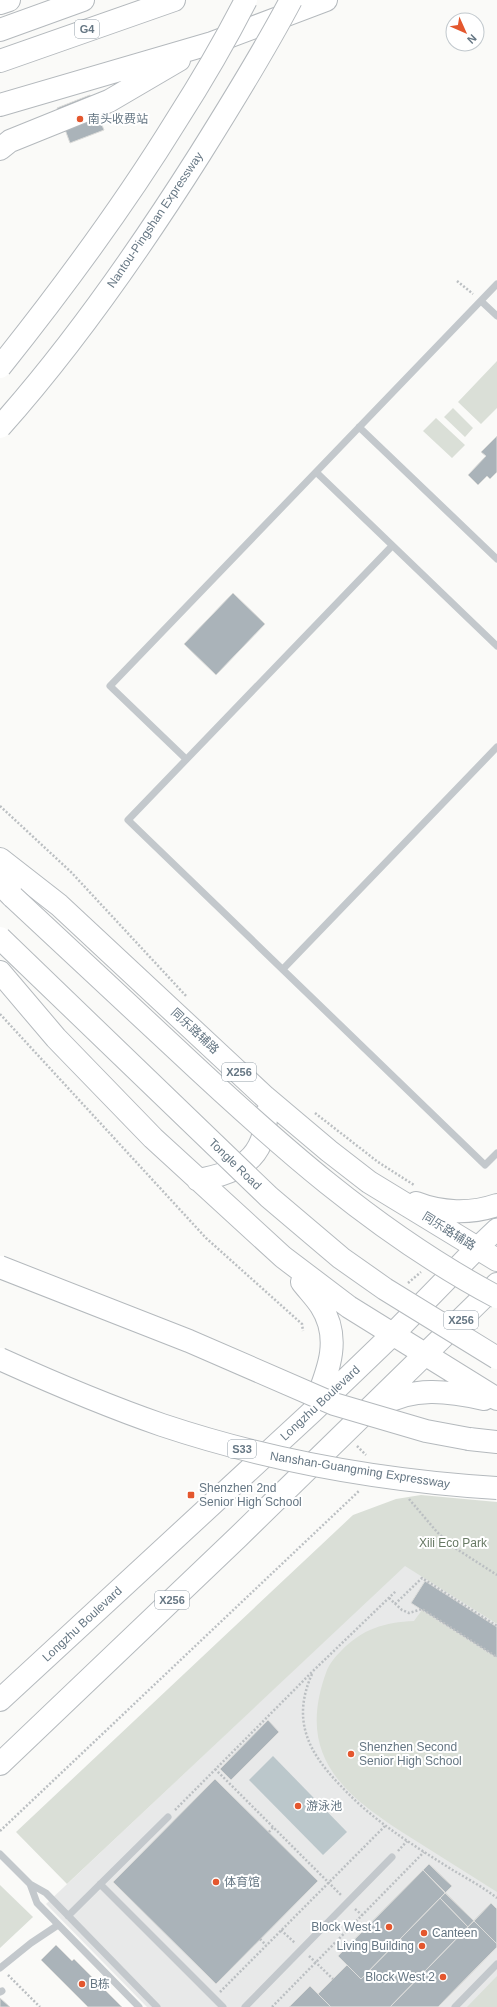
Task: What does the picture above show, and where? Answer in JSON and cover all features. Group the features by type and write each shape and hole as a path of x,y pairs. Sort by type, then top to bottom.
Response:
{"main road":[{"path":"0,3 9,0"},
{"name":"G4","path":"0,30 83,0"},
{"name":"G4","path":"0,61 174,0"},
{"path":"0,367 51,304 102,234 147,168 194,91 246,0"},
{"name":"Nantou-Pingshan Expressway","path":"0,427 81,328 133,257 225,114 270,39 291,0"},
{"path":"0,105 212,43 326,0"},
{"path":"3,145 109,101 212,43"},
{"name":"同乐路辅路","path":"0,859 31,881 85,928 300,1128 369,1182 497,1260"},
{"path":"6,890 246,1115 292,1155 389,1230 424,1254 497,1297"},
{"name":"Tongle Road","path":"0,938 269,1197 306,1229 385,1289 497,1358"},
{"path":"0,972 56,1038 153,1138 283,1257 349,1307 497,1400"},
{"path":"198,1180 232,1172 245,1164 255,1154 262,1142 265,1128 266,1097"},
{"path":"369,1182 418,1204 446,1211 470,1211 497,1206"},
{"path":"477,1248 497,1229"},
{"name":"Longzhu Boulevard","path":"0,1700 313,1411 393,1334 477,1248"},
{"path":"283,1257 321,1306 328,1319 332,1332 332,1356 313,1411"},
{"path":"0,1267 182,1338 334,1404 426,1431 469,1439 497,1442"},
{"name":"X256","path":"0,1764 232,1543 497,1284"},
{"name":"Nanshan-Guangming Expressway","path":"0,1359 121,1410 233,1446 311,1464 401,1479 458,1486 497,1488"},
{"path":"342,1434 368,1413 385,1402 404,1395 440,1391 497,1400"}],"lane":[{"path":"186,760 110,686 497,284"},
{"path":"481,301 497,316"},
{"path":"359,427 497,559"},
{"path":"316,472 497,646"},
{"path":"392,546 128,820 486,1165 497,1153"},
{"path":"283,969 497,747"},
{"path":"68,1916 168,1817"},
{"path":"0,1854 30,1884 46,1894 157,2007"},
{"path":"245,2007 392,1857"},
{"path":"30,1884 37,1903 139,2007"},
{"path":"100,1884 223,2007"},
{"path":"0,1968 31,1943 58,1925"},
{"path":"455,2007 497,1964"}],"path":[{"path":"457,281 481,301"},
{"path":"0,806 71,872 190,1000"},
{"path":"0,1014 206,1238 302,1324 303,1331"},
{"path":"312,1112 378,1162 420,1189"},
{"path":"402,1288 425,1268"},
{"path":"342,1434 372,1459"},
{"path":"0,1831 366,1485"},
{"path":"408,1498 437,1532 452,1546 497,1576"},
{"path":"395,1604 422,1578 497,1626"},
{"path":"168,1817 313,1671 396,1591"},
{"path":"389,1598 409,1613 422,1609 497,1657"},
{"path":"313,1671 306,1688 303,1728 309,1744 324,1769 366,1812 424,1852 497,1898"},
{"path":"215,1769 328,1882"},
{"path":"214,1998 385,1826"},
{"path":"269,1832 273,1828"},
{"path":"272,2007 424,1852"},
{"path":"260,1939 266,1945"},
{"path":"0,1968 40,2007"},
{"path":"321,1968 333,1979"}],"shaded area":[{"name":"Shenzhen Second Senior High School","path":"405,1565 497,1624 497,2007 147,2007 46,1904"},
{"name":"游泳池","path":"273,1756 347,1832 323,1855 249,1780"}],"green space":[{"path":"497,361 497,408 481,424 458,402"},
{"path":"453,408 473,428 465,437 444,417"},
{"path":"436,418 465,445 452,458 423,431"},
{"name":"Xili Eco Park","path":"421,1495 497,1502 497,1624 405,1566 67,1884 16,1832 353,1515 396,1499"},
{"path":"422,1610 497,1658 497,1892 388,1823 366,1807 347,1790 332,1771 322,1751 317,1727 318,1701 327,1670 331,1662 349,1643 357,1637 374,1628 384,1625 414,1621"},
{"path":"0,1885 33,1917 0,1948"},
{"path":"497,1976 497,2007 467,2007"}],"building":[{"name":"南头收费站","path":"90,95 104,130 70,143 57,108"},
{"path":"497,436 497,472 490,479 487,476 478,485 468,475 486,456 481,452"},
{"path":"233,593 265,624 216,675 184,644"},
{"path":"425,1581 497,1627 497,1658 411,1603"},
{"path":"268,1720 279,1732 231,1780 220,1769"},
{"name":"体育馆","path":"215,1779 318,1881 216,1984 113,1882"},
{"path":"429,1864 452,1886 445,1893 423,1870"},
{"name":"Block West 1","path":"429,1864 452,1886 361,1979 338,1956"},
{"name":"Canteen","path":"423,1870 497,1944 497,1947 438,2007 289,2007 310,1986 318,1994 347,1965 338,1956"},
{"path":"445,1893 474,1921 468,1927 440,1898"},
{"name":"Living Building","path":"440,1898 468,1927 390,2007 331,2007 318,1994 347,1965 361,1979"},
{"path":"491,1903 497,1909 497,1944 474,1921"},
{"name":"Block West 2","path":"491,1903 497,1909 497,1947 438,2007 390,2007"},
{"name":"B栋","path":"56,1945 72,1961 74,1959 122,2007 88,2007 41,1960"},
{"path":"310,1986 331,2007 289,2007"},
{"path":"0,1998 10,2007 0,2007"}],"place":[{"name":"南头收费站","path":"80,119"},
{"name":"Shenzhen 2nd Senior High School","path":"191,1495"},
{"name":"Shenzhen Second Senior High School","path":"351,1754"},
{"name":"游泳池","path":"298,1806"},
{"name":"体育馆","path":"216,1882"},
{"name":"Block West 1","path":"389,1927"},
{"name":"Canteen","path":"424,1933"},
{"name":"Living Building","path":"422,1946"},
{"name":"Block West 2","path":"443,1977"},
{"name":"B栋","path":"82,1984"}]}
